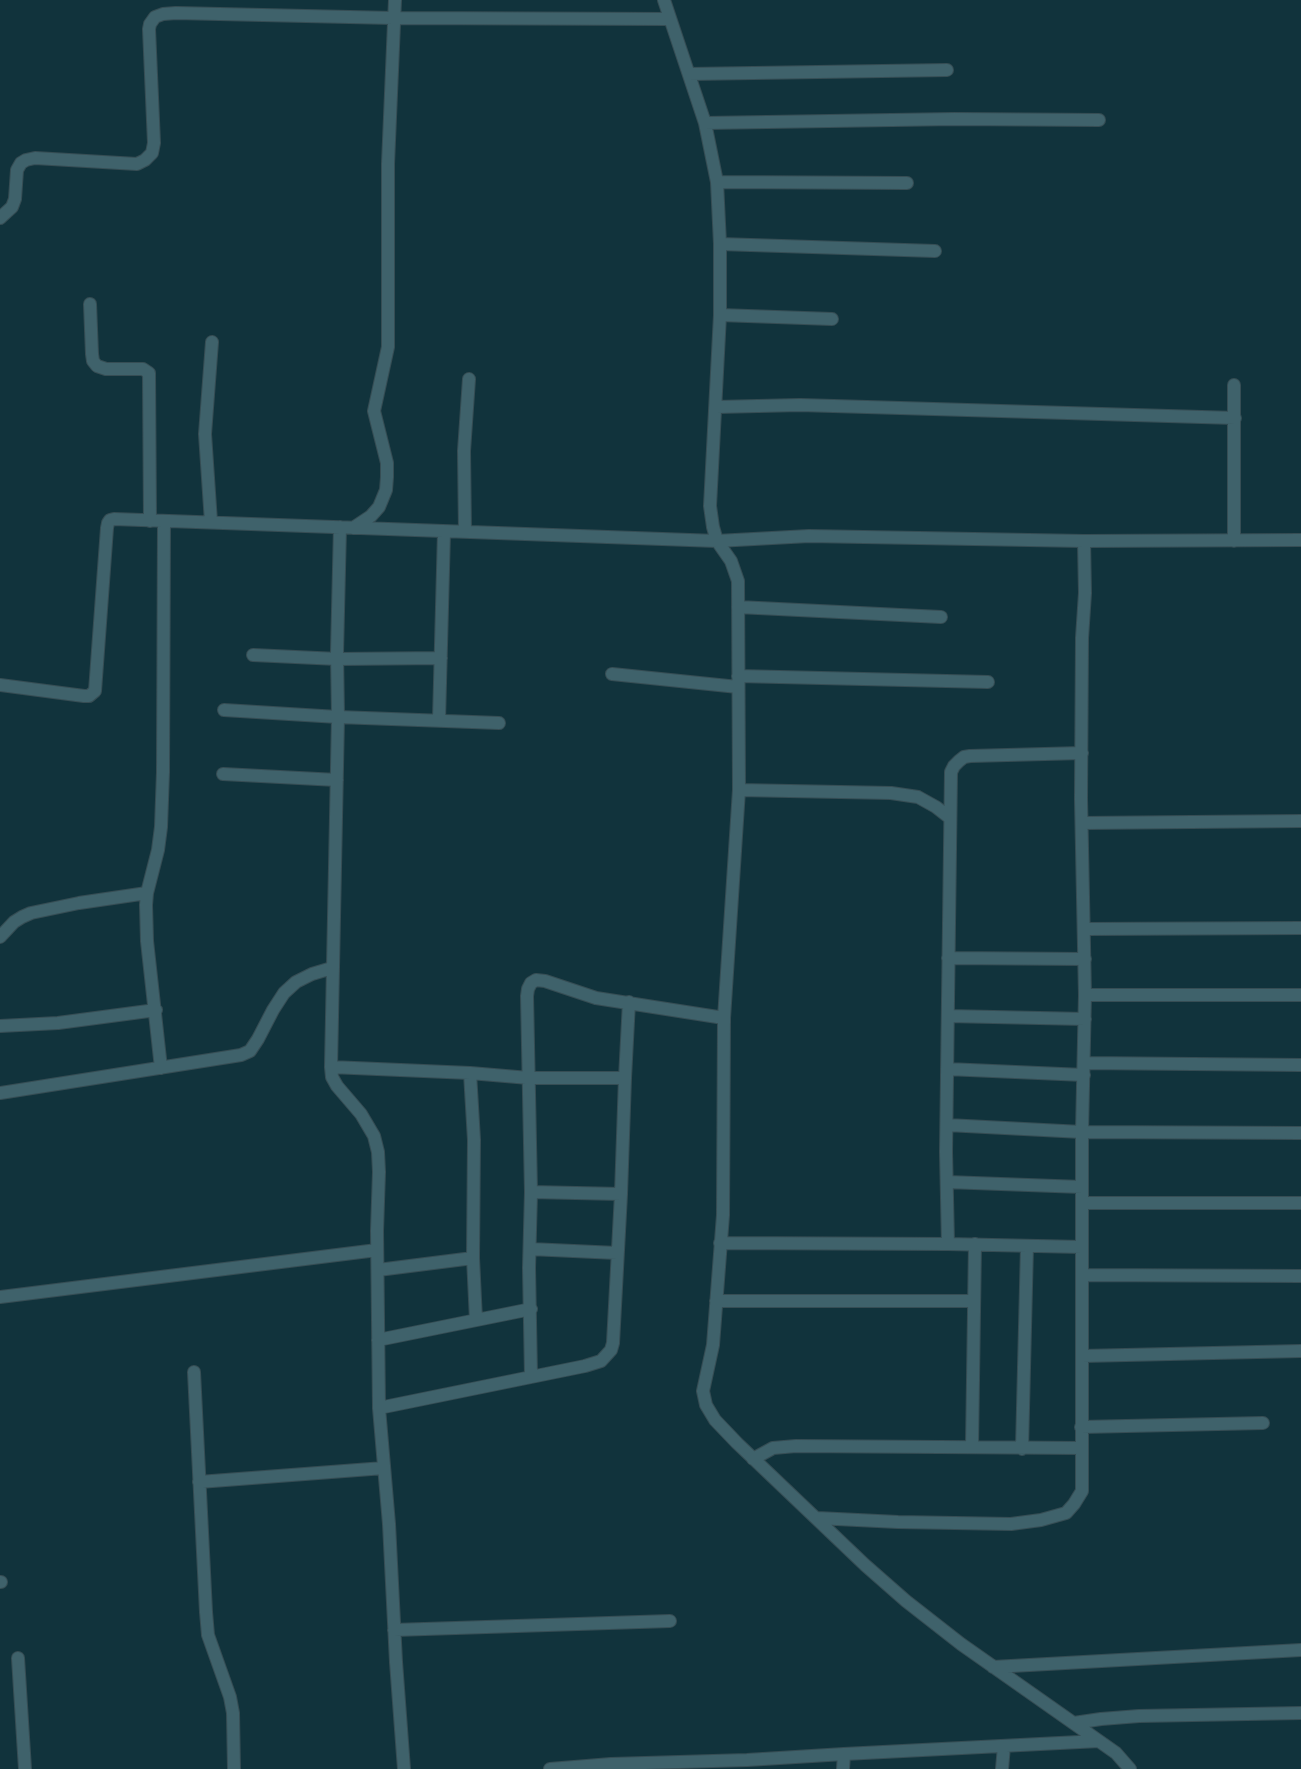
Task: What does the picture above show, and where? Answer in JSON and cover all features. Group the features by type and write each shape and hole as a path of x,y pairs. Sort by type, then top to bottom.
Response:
{"street":[{"path":"353,528 371,516 379,507 386,490 387,462 374,411 388,347 388,164 395,0"},
{"path":"664,0 705,123 717,182 720,244 720,315 710,506 712,526 717,541 731,561 738,582 739,790 724,1018 724,1159 720,1243 712,1345 703,1391 706,1405 715,1420 753,1459 906,1601 961,1644 1116,1753 1130,1769"},
{"path":"0,218 12,207 15,199 17,170 21,163 26,160 35,158 137,164 145,160 152,153 154,142 149,29 150,24 155,18 163,14 393,18 670,19"},
{"path":"689,74 947,70"},
{"path":"705,123 954,119 1099,120"},
{"path":"717,182 907,183"},
{"path":"720,244 935,251"},
{"path":"90,304 92,354 96,366 106,369 143,369 149,373 150,521"},
{"path":"720,315 832,319"},
{"path":"210,522 205,434 212,342"},
{"path":"465,532 464,451 469,380"},
{"path":"1234,385 1234,541"},
{"path":"716,407 800,404 1235,418"},
{"path":"0,685 84,696 92,694 96,686 108,523 114,519 717,541 809,536 1084,542 1301,540"},
{"path":"161,1068 147,934 146,905 147,893 158,850 161,826 164,521"},
{"path":"340,527 331,1067 332,1077 337,1086 361,1114 374,1136 378,1152 379,1408 389,1524 404,1769"},
{"path":"439,720 444,532"},
{"path":"817,1518 1010,1524 1056,1517 1066,1513 1082,1491 1082,1132 1086,995 1082,823 1084,542"},
{"path":"738,607 941,617"},
{"path":"253,655 338,659 441,658"},
{"path":"612,674 738,681 988,682"},
{"path":"224,710 338,717 499,723"},
{"path":"948,1244 947,1069 951,772 954,766 964,757 1082,753"},
{"path":"223,774 337,780"},
{"path":"739,790 891,793 918,797 936,807 950,818"},
{"path":"1082,823 1301,821"},
{"path":"0,937 22,916 31,913 80,903 147,893"},
{"path":"1085,929 1301,928"},
{"path":"948,958 1085,959"},
{"path":"0,1093 241,1055 250,1051 284,993 296,982 312,974 332,968"},
{"path":"531,1376 531,1192 527,996 531,983 536,980 545,981 582,994 724,1018"},
{"path":"1086,995 1301,996"},
{"path":"379,1408 593,1364 601,1361 612,1350 629,1002"},
{"path":"0,1026 58,1023 156,1010"},
{"path":"948,1016 1085,1019"},
{"path":"947,1069 1084,1069 1301,1065"},
{"path":"331,1067 470,1073 529,1078 625,1078"},
{"path":"470,1073 474,1140 473,1258 476,1320"},
{"path":"947,1125 1082,1132 1301,1132"},
{"path":"947,1182 1082,1187"},
{"path":"531,1192 621,1194"},
{"path":"1082,1202 1301,1203"},
{"path":"720,1243 975,1244 1082,1247"},
{"path":"972,1448 975,1244"},
{"path":"1022,1448 1027,1246"},
{"path":"530,1249 617,1253"},
{"path":"0,1297 377,1250"},
{"path":"378,1270 473,1258"},
{"path":"1082,1275 1182,1277 1301,1276"},
{"path":"716,1301 973,1301"},
{"path":"378,1340 531,1309"},
{"path":"1082,1356 1301,1351"},
{"path":"194,1372 208,1634 230,1697 233,1714 234,1769"},
{"path":"1081,1427 1263,1423"},
{"path":"753,1459 773,1448 796,1446 1082,1448"},
{"path":"199,1482 384,1468"},
{"path":"394,1630 670,1621"},
{"path":"993,1667 1301,1650"},
{"path":"18,1658 25,1769"},
{"path":"1074,1723 1107,1718 1147,1716 1301,1713"},
{"path":"550,1769 697,1765 844,1754 1099,1741"},
{"path":"1002,1769 1004,1746"},
{"path":"843,1769 844,1754"}]}
